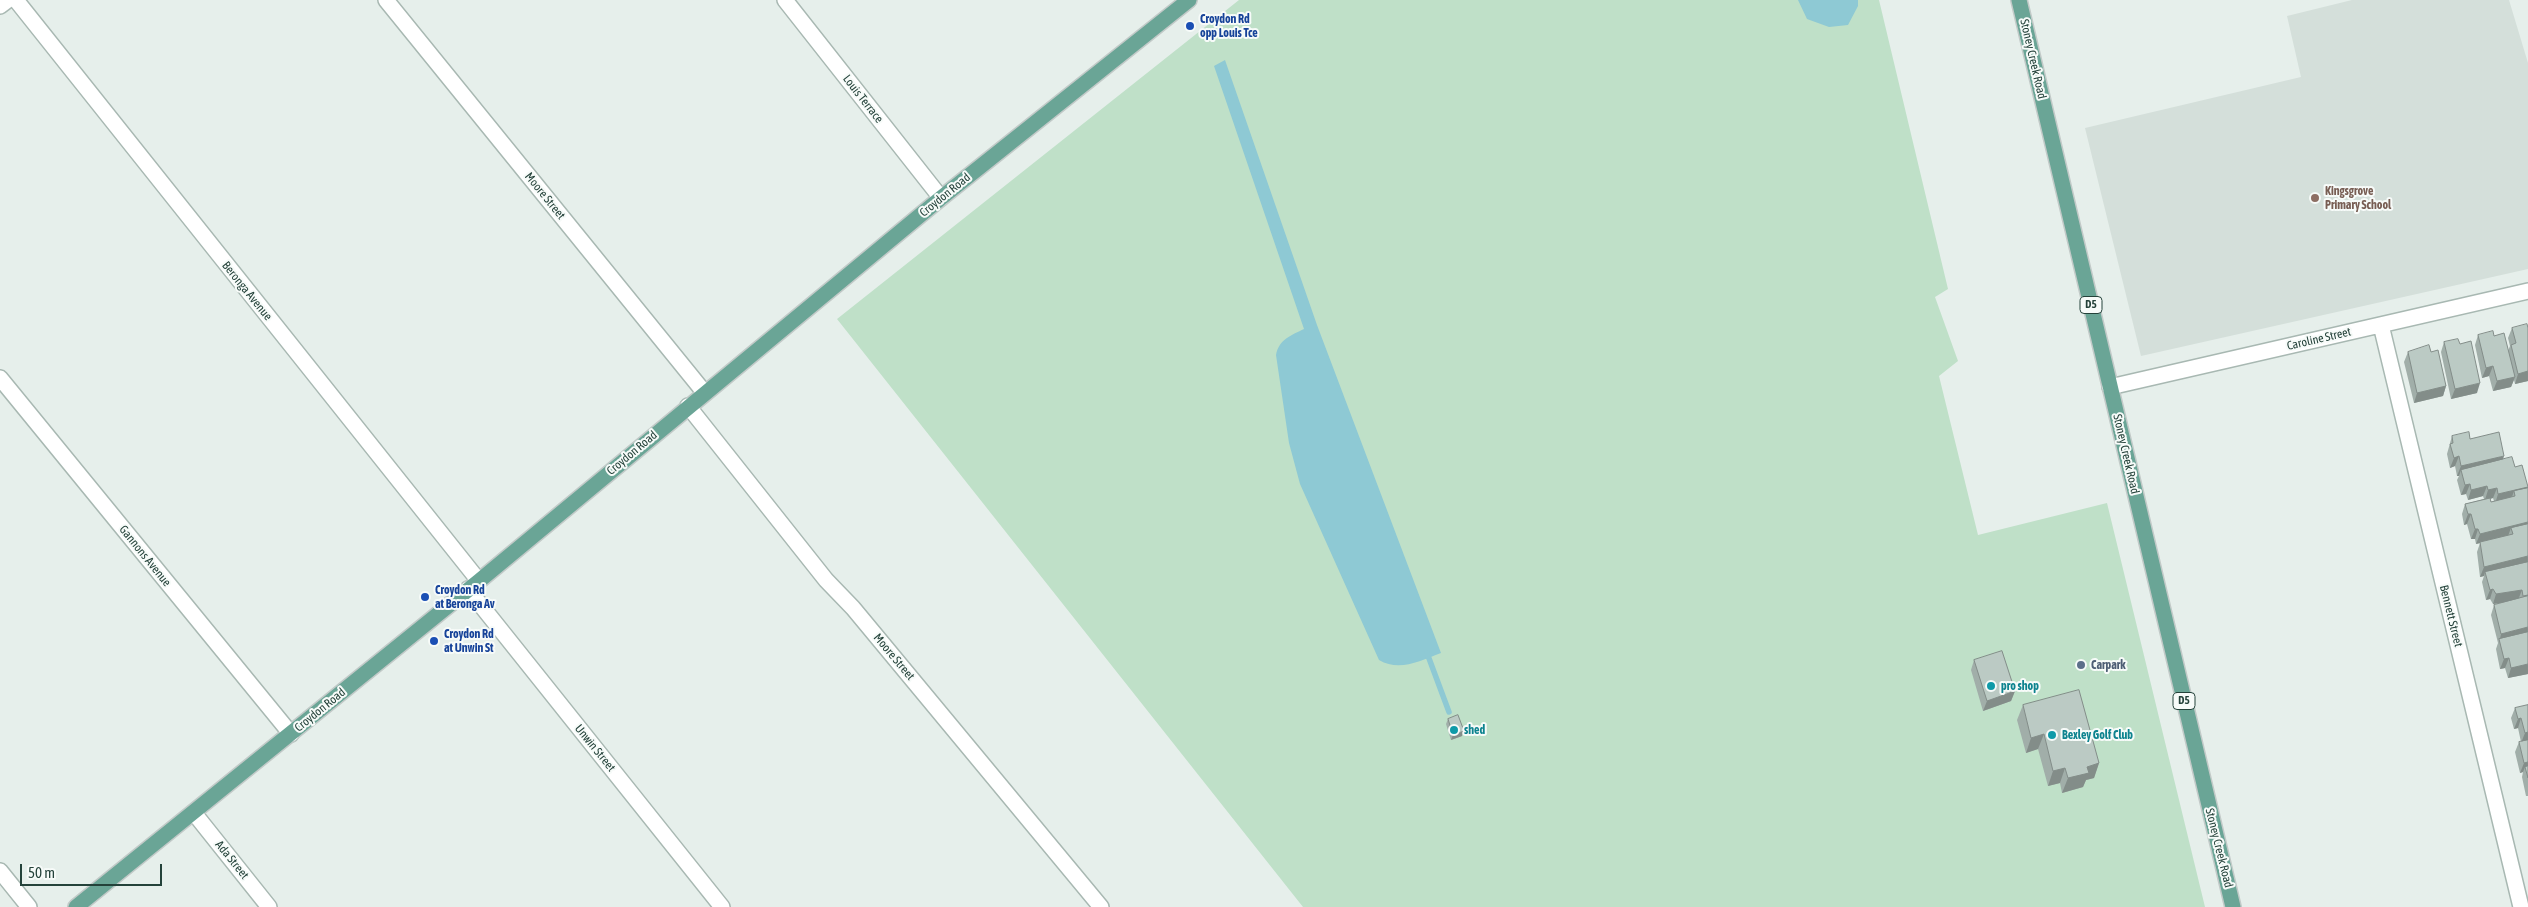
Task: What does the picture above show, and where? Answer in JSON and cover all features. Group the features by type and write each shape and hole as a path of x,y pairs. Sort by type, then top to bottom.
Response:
{"main road":[{"name":"Croydon Road","path":"76,907 474,585 704,392 941,198 1189,0"},
{"name":"Stoney Creek Road","path":"2019,0 2233,907"}],"street":[{"path":"0,6 8,0"},
{"name":"Beronga Avenue","path":"16,0 474,585"},
{"name":"Moore Street","path":"386,0 704,392"},
{"name":"Louis Terrace","path":"784,0 941,198"},
{"name":"Caroline Street","path":"2110,387 2528,291"},
{"name":"Bennett Street","path":"2381,325 2522,907"},
{"name":"Gannons Avenue","path":"0,378 291,734"},
{"name":"Moore Street","path":"688,406 826,580 853,608 1101,907"},
{"name":"Unwin Street","path":"474,585 722,907"},
{"name":"Ada Street","path":"194,813 270,907"},
{"path":"0,870 29,907"}],"shaded area":[{"name":"Kingsgrove Primary School","path":"2352,0 2509,0 2528,63 2528,269 2141,356 2085,128 2301,77 2287,16"}],"green space":[{"path":"1239,0 1879,0 1948,289 1935,297 1958,361 1939,376 1978,535 2107,503 2205,907 1303,907 837,319"}],"water":[{"path":"1798,0 1858,0 1858,6 1848,25 1829,27 1807,19"},
{"path":"1225,60 1317,325 1441,653 1417,662 1394,665 1379,660 1300,484 1289,443 1276,355 1283,341 1304,329 1214,66"}],"building":[{"path":"2527,324 2528,371 2518,374 2511,345 2516,343 2512,328"},
{"path":"2493,331 2494,336 2504,333 2515,377 2497,381 2493,366 2486,368 2478,335"},
{"path":"2458,339 2460,344 2471,341 2480,383 2455,389 2444,342"},
{"path":"2429,345 2431,352 2438,350 2446,386 2417,393 2408,352"},
{"path":"2469,432 2470,439 2499,432 2504,456 2461,466 2459,456 2454,458 2450,444 2453,443 2452,436"},
{"path":"2512,457 2515,467 2522,465 2528,487 2498,494 2497,488 2488,490 2487,486 2471,490 2470,484 2465,485 2461,470"},
{"path":"2528,488 2528,522 2480,534 2478,529 2475,529 2471,514 2468,514 2465,504 2490,498 2491,502 2515,496 2514,491"},
{"path":"2528,524 2528,556 2484,567 2480,542 2513,534 2511,528"},
{"path":"2528,562 2528,595 2523,596 2522,590 2496,594 2493,589 2490,590 2485,572"},
{"path":"2528,596 2528,627 2501,634 2494,605"},
{"path":"2528,632 2528,664 2511,668 2509,658 2504,659 2499,639"},
{"name":"pro shop","path":"2002,651 2015,691 1987,701 1974,660"},
{"name":"Bexley Golf Club","path":"2079,690 2099,763 2087,767 2089,773 2068,778 2065,768 2053,771 2044,734 2031,738 2023,705"},
{"path":"2528,705 2528,732 2525,733 2521,718 2518,719 2515,708"},
{"path":"1458,715 1464,731 1453,735 1448,719"},
{"path":"2528,740 2528,762 2524,763 2519,742"},
{"path":"2528,766 2528,778 2525,767"}],"waterway":[{"path":"1427,653 1449,712"}],"place":[{"name":"Croydon Rd opp Louis Tce","path":"1190,26"},
{"name":"Kingsgrove Primary School","path":"2315,198"},
{"name":"Croydon Rd at Beronga Av","path":"425,597"},
{"name":"Croydon Rd at Unwin St","path":"434,641"},
{"name":"Carpark","path":"2081,665"},
{"name":"pro shop","path":"1991,686"},
{"name":"shed","path":"1454,730"},
{"name":"Bexley Golf Club","path":"2052,735"}]}
